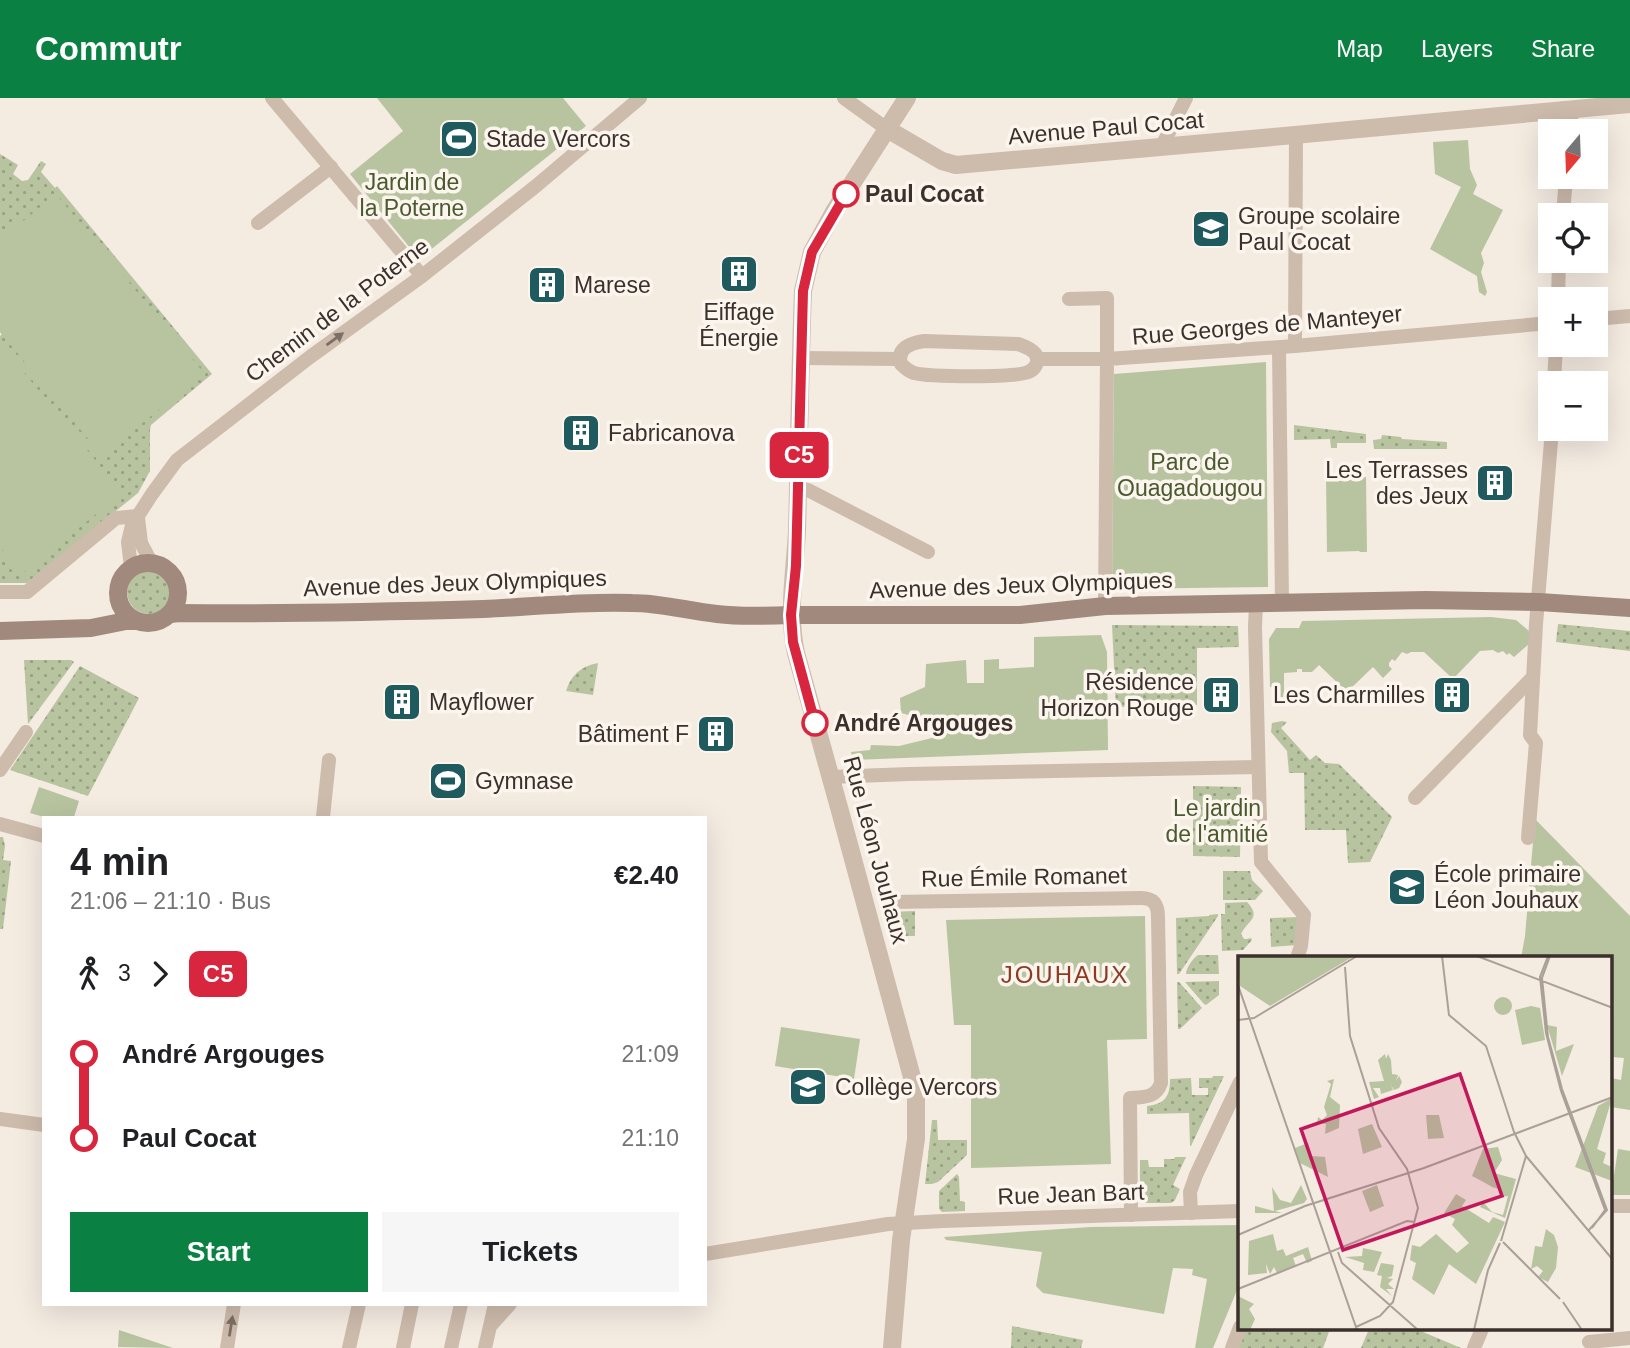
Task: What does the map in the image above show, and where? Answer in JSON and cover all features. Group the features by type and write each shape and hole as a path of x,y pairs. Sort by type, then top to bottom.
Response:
{"main road":[{"path":"0,631 91,628 125,621 154,623 162,620 176,606 178,587 169,570 161,565 151,562 131,567 119,582 117,592 122,609 136,621"},
{"path":"178,587 186,596 212,613"},
{"name":"Avenue des Jeux Olympiques","path":"170,614 487,609 576,603 664,605 721,615 765,616 1020,615 1105,606 1426,600 1627,607"},
{"path":"100,626 119,601"}],"street":[{"path":"272,98 422,276"},
{"name":"Chemin de la Poterne","path":"131,567 128,542 132,525 177,460 310,357 422,276 640,98"},
{"path":"844,98 887,129"},
{"name":"Rue Léon Jouhaux","path":"892,1348 901,1240 916,1139 916,1093 793,642 791,615 796,566 803,291 812,252 835,210 907,98"},
{"path":"1161,148 1186,98"},
{"name":"Avenue Paul Cocat","path":"887,129 942,161 956,165 1630,104"},
{"path":"1571,119 1572,110"},
{"path":"1295,346 1296,134"},
{"path":"258,223 331,167"},
{"path":"1037,359 1107,359 1107,298 1069,299"},
{"path":"1608,318 1630,316"},
{"name":"Rue Georges de Manteyer","path":"1105,606 1107,359 1279,348 1538,324"},
{"path":"924,341 1018,344 1035,353 1037,359 1035,366 1027,373 999,376 912,373 904,368 899,359 905,347 924,341"},
{"path":"1279,348 1282,603"},
{"path":"801,358 899,359"},
{"path":"1528,838 1536,743 1530,735 1533,677 1551,441"},
{"path":"798,490 808,491 928,552"},
{"path":"0,592 27,592 116,518 138,516 141,543 151,562"},
{"path":"1256,604 1261,862 1304,915 1298,956"},
{"path":"1415,798 1533,677"},
{"path":"0,770 26,732"},
{"path":"323,816 329,760"},
{"path":"830,777 1258,767"},
{"path":"0,824 42,835"},
{"name":"Rue Émile Romanet","path":"892,902 1147,898 1156,904 1161,1083 1153,1095 1130,1098 1131,1215"},
{"path":"1191,1213 1190,1192 1196,1175 1238,1086"},
{"path":"0,1119 42,1125"},
{"path":"1612,1206 1630,1206"},
{"name":"Rue Jean Bart","path":"707,1254 904,1223 1238,1211"},
{"path":"227,1348 234,1306"},
{"path":"349,1348 359,1306"},
{"path":"403,1348 412,1306"},
{"path":"451,1348 461,1306"},
{"path":"485,1348 495,1306"},
{"path":"491,1325 508,1306"},
{"path":"1232,1348 1239,1330"},
{"path":"1474,1348 1482,1330"},
{"path":"1589,1340 1630,1338"}],"green space":[{"name":"Jardin de la Poterne","path":"377,98 563,98 586,126 419,259 350,174 403,131"},
{"path":"1468,140 1470,169 1477,185 1473,194 1503,210 1481,253 1484,263 1481,272 1487,292 1485,296 1479,292 1477,276 1430,249 1461,187 1435,174 1433,142"},
{"path":"0,154 18,165 13,174 22,181 28,180 41,161 46,164 41,172 55,188 57,186 212,374 151,425 150,471 138,493 27,583 0,583"},
{"path":"56,194 204,373 102,456 0,332 0,240"},
{"path":"0,343 122,493 22,574 0,547"},
{"name":"Parc de Ouagadougou","path":"1266,362 1268,587 1112,589 1114,374"},
{"path":"1294,425 1366,434 1366,443 1337,443 1337,448 1331,448 1330,439 1294,440"},
{"path":"1382,435 1447,442 1447,449 1374,449 1373,440 1381,439"},
{"path":"1326,477 1366,477 1367,552 1327,552"},
{"path":"149,570 164,577 171,592 164,607 149,614 134,607 127,592 134,577"},
{"path":"1491,617 1516,620 1529,631 1529,644 1514,657 1503,651 1480,651 1453,679 1424,652 1402,652 1395,661 1392,659 1389,663 1392,669 1383,678 1373,667 1347,692 1319,665 1312,672 1297,669 1297,672 1284,673 1284,697 1280,697 1278,688 1270,687 1269,639 1276,628 1299,628 1302,621"},
{"path":"1558,624 1630,631 1630,651 1556,642"},
{"path":"1112,625 1238,626 1239,647 1197,648 1197,705 1116,707"},
{"path":"1101,635 1107,652 1108,750 853,760 851,752 870,750 871,745 899,746 932,738 932,721 901,713 900,698 925,687 926,664 966,660 967,683 984,683 984,660 999,659 999,669 1034,667 1034,637"},
{"path":"24,660 74,662 28,724"},
{"path":"598,663 593,695 566,691 578,672"},
{"path":"80,666 139,698 88,796 10,770"},
{"path":"1287,722 1281,728 1310,760 1316,755 1325,763 1339,764 1392,817 1370,862 1348,863 1346,830 1305,830 1304,773 1289,773 1287,751 1271,732 1272,723"},
{"name":"Le jardin de l'amitié","path":"1193,786 1241,787 1240,857 1193,856"},
{"path":"39,787 79,801 74,816 42,816 30,813"},
{"path":"1535,819 1630,916 1630,1110 1612,1107 1612,1078 1621,1080 1624,1058 1612,1057 1612,956 1521,956"},
{"path":"0,837 3,837 5,846 3,860 11,861 3,929 0,929"},
{"path":"1223,871 1250,871 1252,880 1263,891 1255,900 1223,900"},
{"path":"1247,902 1254,915 1241,934 1244,939 1252,940 1243,950 1222,951 1221,914 1225,914 1225,903"},
{"path":"915,911 915,936 893,936 887,915 890,912"},
{"path":"1218,914 1179,974 1177,974 1176,918"},
{"path":"1145,916 1147,1039 1107,1040 1111,1164 971,1168 971,1025 954,1025 946,920"},
{"path":"1301,917 1297,945 1271,947 1270,918"},
{"path":"1198,955 1218,955 1219,974 1186,974 1190,963"},
{"path":"1219,981 1219,995 1206,1005 1185,982"},
{"path":"1177,982 1202,1008 1180,1029 1178,1029"},
{"path":"781,1027 860,1039 854,1079 775,1066"},
{"path":"1224,1076 1191,1146 1189,1113 1147,1114 1147,1106 1165,1098 1170,1079 1191,1078 1192,1095 1208,1095 1208,1088 1199,1088 1199,1078"},
{"path":"932,1120 937,1120 938,1140 967,1140 967,1155 938,1182 925,1184"},
{"path":"1618,1149 1630,1151 1630,1195 1612,1195"},
{"path":"1186,1157 1173,1185 1180,1189 1175,1200 1171,1203 1145,1203 1140,1196 1140,1160 1148,1160 1149,1167 1164,1167 1164,1159"},
{"path":"957,1174 960,1201 965,1202 965,1211 942,1212 939,1209 939,1191"},
{"path":"1238,1225 1238,1288 1213,1348 1195,1348 1207,1279 1192,1275 1193,1269 1173,1268 1164,1314 1043,1293 1036,1286 1042,1252 946,1240 944,1237 1091,1227"},
{"path":"1012,1326 1083,1340 1081,1348 1011,1348"},
{"path":"119,1330 173,1348 118,1347"},
{"path":"1246,1330 1330,1330 1323,1348 1239,1348"},
{"path":"1369,1330 1418,1330 1461,1348 1361,1348"}],"bus line":[{"name":"C5","path":"815,723 793,642 791,615 796,566 803,291 812,252 846,194"}],"place":[{"name":"Stade Vercors","path":"459,139"},
{"name":"Paul Cocat","path":"846,194"},
{"name":"Groupe scolaire Paul Cocat","path":"1211,229"},
{"name":"Eiffage Énergie","path":"739,274"},
{"name":"Marese","path":"547,285"},
{"name":"Fabricanova","path":"581,433"},
{"name":"Les Terrasses des Jeux","path":"1495,483"},
{"name":"Résidence Horizon Rouge","path":"1221,695"},
{"name":"Les Charmilles","path":"1452,695"},
{"name":"Mayflower","path":"402,702"},
{"name":"André Argouges","path":"815,723"},
{"name":"Bâtiment F","path":"716,734"},
{"name":"Gymnase","path":"448,781"},
{"name":"École primaire Léon Jouhaux","path":"1407,887"},
{"name":"Collège Vercors","path":"808,1087"}],"district":[{"name":"JOUHAUX","path":"1065,975"}]}
